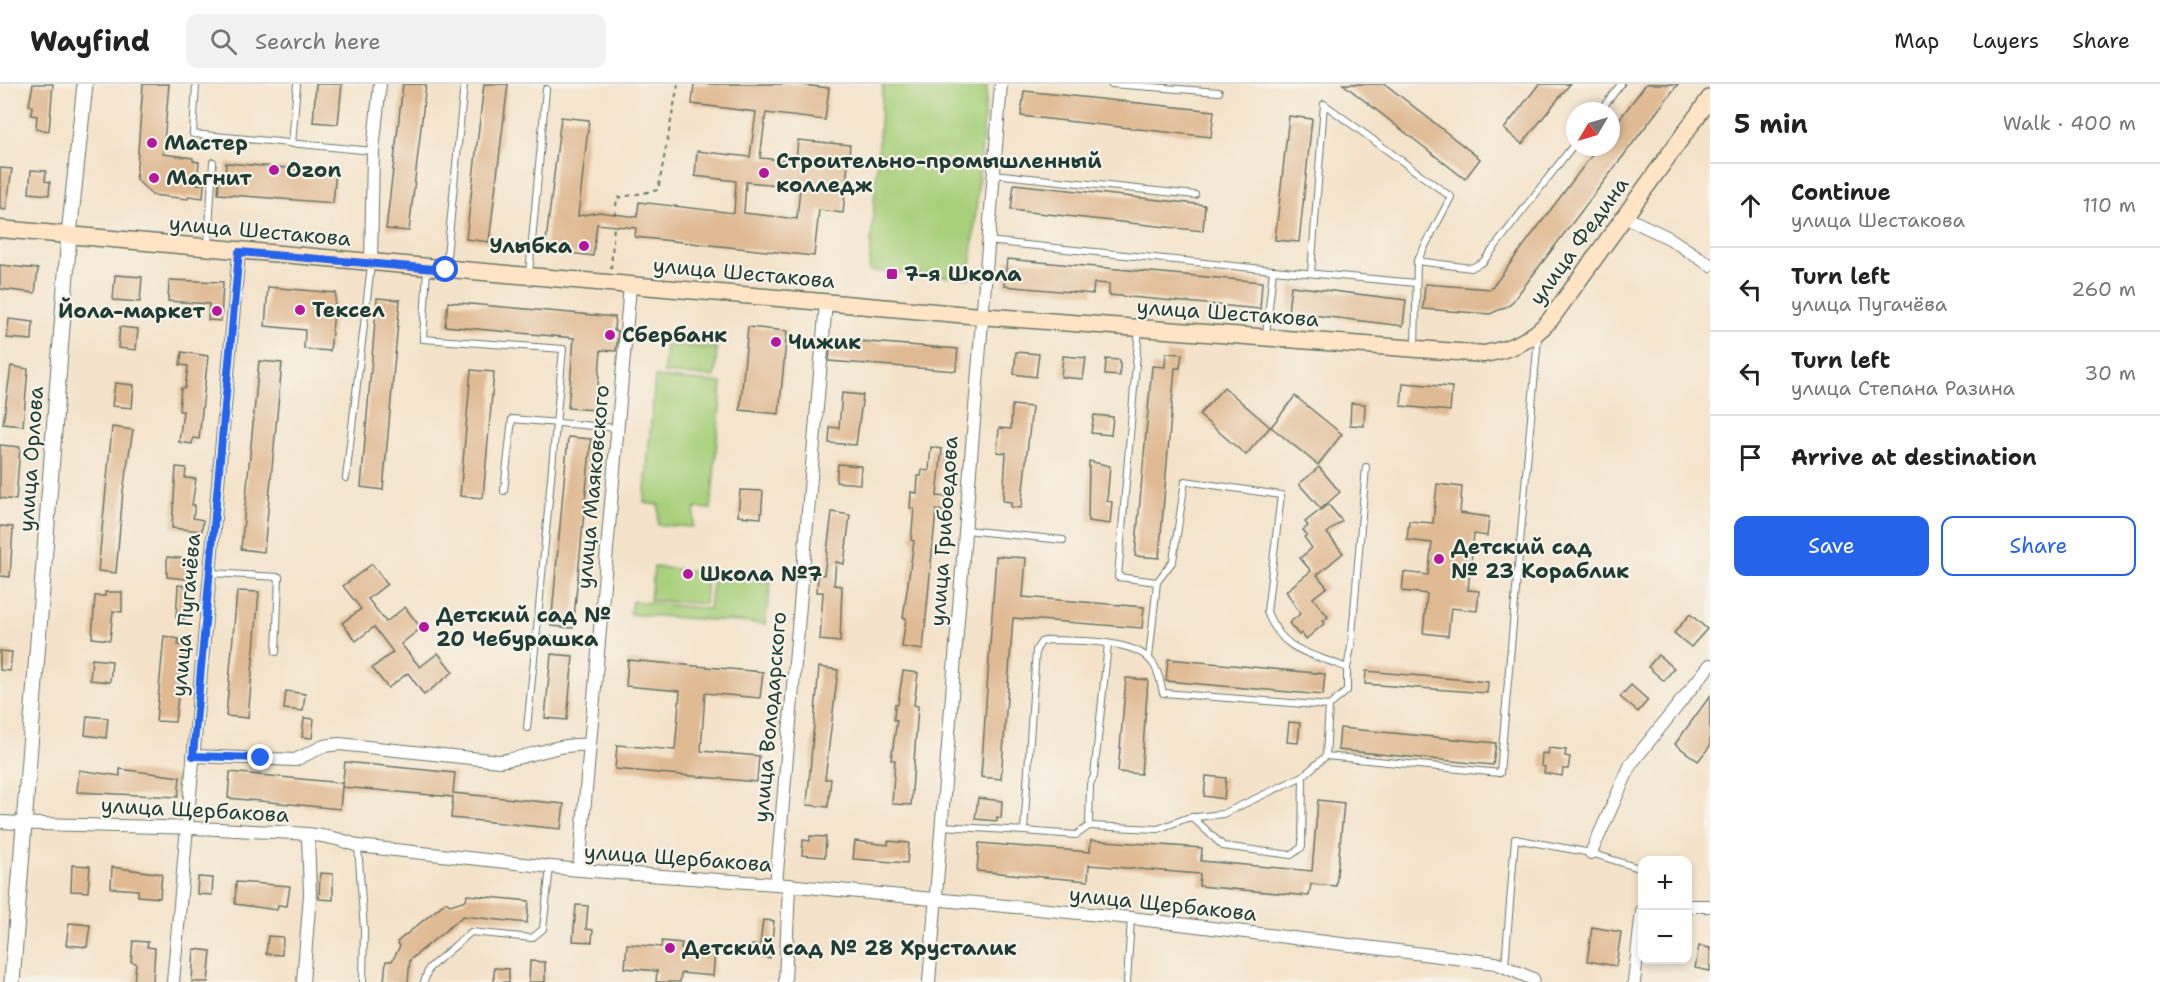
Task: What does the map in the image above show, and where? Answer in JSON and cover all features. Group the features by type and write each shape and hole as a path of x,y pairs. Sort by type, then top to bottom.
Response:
{"main road":[{"name":"улица Федина","path":"1485,354 1512,349 1538,333 1550,320 1710,98"},
{"name":"улица Шестакова","path":"0,229 371,264 980,316 1485,354"}],"street":[{"name":"улица Орлова","path":"12,982 69,235 85,84"},
{"path":"371,264 373,151 380,84"},
{"name":"улица Грибоедова","path":"929,982 980,316 1001,84"},
{"path":"1625,217 1670,238 1710,266"},
{"name":"улица Пугачёва","path":"173,982 239,252"},
{"name":"улица Маяковского","path":"579,870 630,286"},
{"name":"улица Володарского","path":"776,884 826,303"},
{"path":"1591,852 1630,764 1710,665"},
{"path":"193,756 295,759 324,746 339,744 499,761 520,759 576,744 590,745"},
{"name":"улица Щербакова","path":"0,822 186,826 337,837 358,846 549,867 789,885 936,901 1131,918 1505,966 1533,980"},
{"path":"303,982 310,894 308,835"},
{"path":"785,982 789,885"},
{"path":"1692,906 1710,906"},
{"path":"1634,982 1638,946"}],"lane":[{"path":"196,84 194,135 373,151"},
{"path":"292,144 297,84"},
{"path":"446,270 464,84"},
{"path":"1111,84 1219,92"},
{"path":"1607,102 1621,84"},
{"path":"529,277 546,89"},
{"path":"1311,273 1324,104 1451,197 1417,261 1415,349"},
{"path":"1417,261 1471,268 1483,262 1566,155"},
{"path":"207,249 213,162"},
{"path":"993,174 1195,195"},
{"path":"987,241 1416,283"},
{"path":"346,478 371,264"},
{"path":"427,268 423,339 563,349 527,728"},
{"path":"1266,338 1273,270"},
{"path":"1140,328 1118,577 1157,582"},
{"path":"1326,756 1500,773 1538,333"},
{"path":"504,491 512,419 618,428"},
{"path":"1024,831 1036,650 1041,642 1049,640 1108,644 1135,650 1149,658 1158,675 1163,693 1329,706 1347,691 1347,668 1351,647 1366,467"},
{"path":"1149,658 1157,582 1173,561 1185,481 1281,495 1267,612 1274,629 1285,642 1313,657 1347,668"},
{"path":"964,530 1063,540"},
{"path":"210,573 279,577 276,652"},
{"path":"536,639 599,641"},
{"path":"1089,826 1090,784 1094,776 1108,644"},
{"path":"942,826 1076,835 1089,826 1158,829 1192,817 1223,814 1303,776 1326,756 1329,706"},
{"path":"1192,817 1223,846 1291,855 1302,847 1305,796 1303,776"},
{"path":"1505,966 1515,839 1591,852 1638,868"},
{"path":"358,846 364,930 363,982"},
{"path":"424,982 429,968 471,932 532,938 539,935 543,929 549,867"},
{"path":"1127,982 1131,918"}],"path":[{"path":"615,215 617,198 658,190 678,84"},
{"path":"610,272 614,226"}],"green space":[{"path":"883,84 987,84 970,278 869,271"},
{"path":"666,345 717,348 715,377 664,373"},
{"path":"655,377 722,383 711,509 695,508 693,527 658,525 659,505 644,503"},
{"path":"654,567 707,572 705,604 650,600"},
{"path":"713,576 771,582 765,624 630,614 632,601 709,609"}],"building":[{"path":"33,84 53,84 49,131 36,129 37,116 31,115 32,106 29,105"},
{"path":"143,84 169,84 163,154 193,158 193,161 199,162 197,184 204,184 203,198 189,196 188,199 152,195 136,179"},
{"path":"316,84 342,84 338,124 313,122"},
{"path":"403,84 426,84 409,231 386,229"},
{"path":"484,84 508,84 489,242 466,239"},
{"path":"694,84 794,84 829,88 825,120 766,113 760,158 796,161 798,140 850,145 843,213 819,210 814,256 635,237 636,228 597,224 593,256 545,250 561,117 589,120 578,216 599,212 637,217 639,202 734,213 736,181 695,176 697,151 750,157 756,112 692,104","holes":["746,182 800,187 797,219 744,213"]},
{"path":"1343,84 1385,84 1480,159 1465,179"},
{"path":"1539,84 1570,84 1522,144 1504,129"},
{"path":"1646,84 1678,84 1510,305 1490,314 1423,309 1425,284 1491,289 1591,156 1620,156 1620,118"},
{"path":"1024,91 1214,111 1211,137 1021,116"},
{"path":"1289,116 1312,119 1299,242 1275,240"},
{"path":"226,163 336,172 333,203 218,194 219,180 225,180"},
{"path":"0,168 12,169 6,210 0,209"},
{"path":"31,170 46,171 45,181 50,182 49,195 29,193"},
{"path":"1014,184 1205,205 1203,231 1011,210"},
{"path":"1007,259 1262,282 1260,309 1109,295 1109,284 1094,283 1093,294 1004,286"},
{"path":"0,265 38,269 35,293 0,289"},
{"path":"115,275 142,277 140,302 113,300"},
{"path":"169,280 223,282 221,321 208,320 209,304 168,301"},
{"path":"1291,286 1406,300 1403,326 1288,312"},
{"name":"Тексел","path":"268,287 336,293 330,351 304,349 305,330 265,326"},
{"path":"377,298 400,300 383,490 361,487"},
{"path":"448,302 615,317 614,330 618,331 616,351 601,350 596,410 568,408 574,338 445,326"},
{"path":"9,319 33,322 32,340 7,338"},
{"path":"120,327 138,329 136,350 118,348"},
{"path":"748,327 787,331 779,414 740,410"},
{"path":"831,339 958,349 956,371 829,361"},
{"path":"182,352 208,356 199,439 193,438 192,444 179,442 183,411 179,411 181,388 185,388 188,366 180,365"},
{"path":"1016,352 1039,354 1036,377 1014,374"},
{"path":"1166,353 1182,354 1180,368 1175,368 1159,558 1135,556 1152,366 1165,367"},
{"path":"1063,356 1086,358 1083,379 1061,377"},
{"path":"1106,359 1120,360 1120,376 1105,375"},
{"path":"259,361 282,363 264,552 241,549"},
{"path":"11,366 28,369 23,426 3,424"},
{"path":"471,370 494,372 483,498 460,496"},
{"path":"115,383 134,385 132,408 112,406"},
{"path":"1403,383 1452,387 1450,411 1401,406"},
{"path":"1224,387 1270,427 1246,455 1199,415"},
{"path":"842,393 863,395 856,445 829,443 830,427 839,428"},
{"path":"1295,396 1342,434 1318,465 1271,427"},
{"path":"1351,403 1365,404 1364,426 1350,425"},
{"path":"1012,405 1032,407 1021,508 1011,507 1011,502 1003,501 1006,453 997,452 999,428 1011,429"},
{"path":"1094,415 1113,417 1111,435 1091,433"},
{"path":"112,427 133,430 123,491 116,573 98,571"},
{"path":"568,437 591,439 573,628 551,626"},
{"path":"0,445 20,447 16,500 0,498"},
{"path":"931,447 942,449 937,496 946,497 945,511 936,510 923,650 902,647 906,618 903,618 914,541 911,540 914,509 910,508 911,492 917,493 918,476 921,476 922,470 929,471"},
{"path":"1089,461 1110,466 1107,501 1112,502 1110,524 1088,521"},
{"path":"838,464 861,466 860,484 836,482"},
{"path":"176,467 186,468 185,478 196,479 192,505 195,505 193,518 203,520 202,531 172,528"},
{"path":"1319,467 1340,492 1321,509 1299,484"},
{"path":"1437,484 1462,487 1460,513 1489,517 1487,536 1474,534 1468,590 1479,591 1477,611 1451,608 1448,636 1423,633 1427,594 1402,591 1404,572 1428,575 1432,543 1407,540 1409,521 1433,523"},
{"path":"740,490 763,491 761,518 738,516"},
{"path":"1328,504 1342,521 1327,533 1343,553 1317,575 1327,587 1313,598 1328,617 1323,621 1325,623 1306,639 1301,633 1299,635 1289,623 1300,614 1286,591 1311,571 1300,558 1312,548 1304,537 1307,535 1303,530 1308,526 1305,522"},
{"path":"832,512 850,515 844,564 836,562 834,585 842,586 840,642 820,640 823,592 817,592 818,574 824,575"},
{"path":"0,526 13,527 10,577 0,576"},
{"path":"996,556 1026,558 1023,597 1144,607 1142,628 1013,618 1001,779 981,777"},
{"path":"167,557 188,559 186,579 167,577"},
{"path":"372,564 387,584 368,599 386,622 405,607 421,628 401,644 420,667 438,653 453,672 424,695 408,673 388,688 372,668 393,652 374,627 356,641 342,623 361,609 343,586"},
{"path":"178,585 188,586 184,619 176,618"},
{"path":"237,591 259,592 248,718 226,716"},
{"path":"105,592 122,592 122,612 113,611 110,640 92,638 95,596 105,596"},
{"path":"1690,614 1707,629 1691,647 1674,633"},
{"path":"164,636 179,639 178,645 184,646 175,722 156,721"},
{"path":"0,651 12,652 10,671 0,670"},
{"path":"551,654 573,656 567,720 545,718"},
{"path":"1658,655 1674,668 1664,681 1648,667"},
{"path":"92,659 112,661 110,682 90,680"},
{"path":"1168,659 1325,674 1323,695 1166,681"},
{"path":"628,660 763,672 760,698 705,693 701,751 759,756 757,782 615,769 617,745 675,750 680,691 626,686"},
{"path":"819,667 838,670 825,779 831,779 828,807 807,805"},
{"path":"903,671 918,673 914,705 918,706 911,805 892,804 895,760 891,760 897,720 894,720 895,704 898,704"},
{"path":"1366,671 1488,682 1487,693 1365,684"},
{"path":"1126,678 1148,680 1141,774 1118,772"},
{"path":"1631,685 1648,700 1638,712 1620,697"},
{"path":"286,691 305,694 303,711 284,709"},
{"path":"1710,696 1710,746 1698,761 1675,744"},
{"path":"87,716 108,718 106,738 85,735"},
{"path":"304,718 314,719 312,738 302,737"},
{"path":"1289,722 1300,723 1298,743 1287,742"},
{"path":"1340,728 1496,743 1493,765 1338,750"},
{"path":"1549,748 1566,750 1565,756 1570,757 1568,769 1563,769 1562,776 1544,773 1545,767 1541,766 1542,753 1548,754"},
{"path":"345,762 455,773 453,793 564,804 561,829 451,818 453,797 342,787"},
{"path":"120,769 180,777 178,797 77,792 79,770 120,776"},
{"path":"230,772 342,783 340,809 228,798"},
{"path":"1206,776 1226,778 1224,799 1204,796"},
{"path":"978,798 1002,801 1001,818 997,817 997,821 975,819"},
{"path":"1318,800 1344,803 1336,886 1311,884 1309,896 1199,886 1200,874 1089,865 1088,881 977,871 979,843 1090,852 1091,840 1202,848 1201,861 1312,871"},
{"path":"810,836 826,837 825,857 802,855 803,840 810,841"},
{"path":"855,841 888,845 888,841 909,843 907,863 853,859"},
{"path":"72,865 90,866 88,892 71,891"},
{"path":"112,867 162,874 160,898 138,896 138,890 111,888"},
{"path":"320,873 333,874 333,900 319,899"},
{"path":"198,877 213,878 212,895 197,894"},
{"path":"236,882 290,886 287,906 278,905 277,910 235,904"},
{"path":"467,895 529,901 527,923 463,916 410,960 408,982 384,982 386,961 392,961 400,946 397,942 446,902 450,905 466,900"},
{"path":"576,905 588,906 586,929 593,930 592,942 573,941"},
{"path":"763,920 774,921 770,958 751,956 752,945 760,945"},
{"path":"69,923 90,925 87,947 66,945"},
{"path":"1592,927 1621,932 1616,966 1587,961"},
{"path":"268,936 283,937 282,955 266,954"},
{"path":"133,941 148,942 147,947 155,948 153,982 134,982 136,963 131,962"},
{"path":"662,941 682,943 681,949 715,952 713,976 681,973 680,982 656,982 657,971 625,968 627,944 661,947"},
{"path":"1699,946 1710,948 1710,971 1695,968"},
{"path":"194,949 211,951 208,982 192,982"},
{"path":"530,961 545,962 545,982 529,982"},
{"path":"494,968 509,969 509,982 494,982"}],"place":[{"name":"Мастер","path":"152,143"},
{"name":"Ozon","path":"274,170"},
{"name":"Строительно-промышленный колледж","path":"764,173"},
{"name":"Магнит","path":"154,178"},
{"name":"Улыбка","path":"584,246"},
{"name":"7-я Школа","path":"892,274"},
{"name":"Тексел","path":"300,310"},
{"name":"Йола-маркет","path":"217,311"},
{"name":"Сбербанк","path":"610,335"},
{"name":"Чижик","path":"776,342"},
{"name":"Детский сад № 23 Кораблик","path":"1439,559"},
{"name":"Школа №7","path":"688,574"},
{"name":"Детский сад № 20 Чебурашка","path":"424,627"},
{"name":"Детский сад № 28 Хрусталик","path":"670,948"}],"route":[{"path":"261,758 193,756 239,252 446,270"}]}
